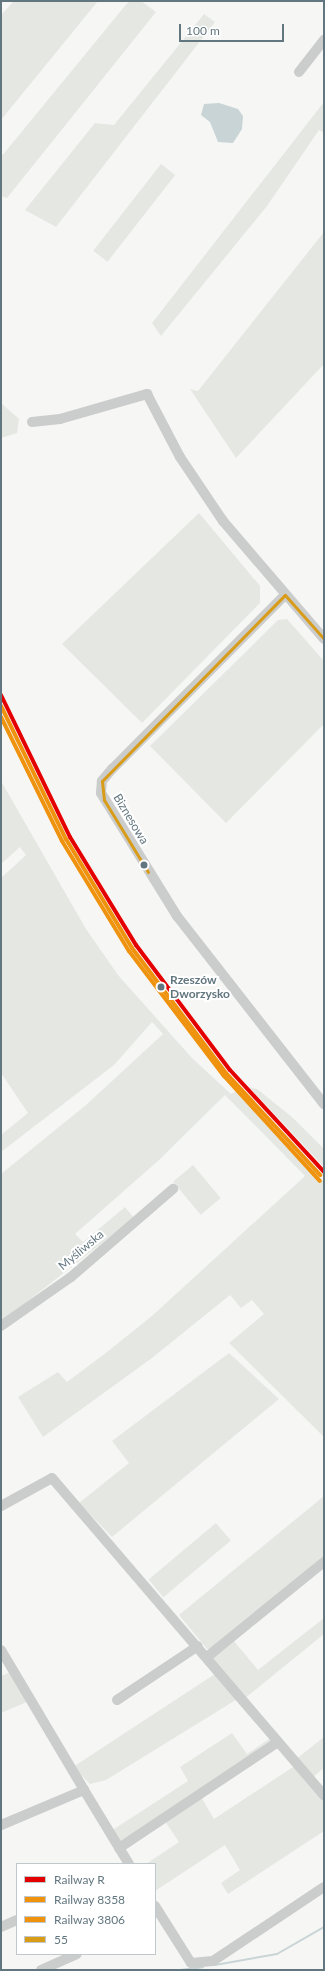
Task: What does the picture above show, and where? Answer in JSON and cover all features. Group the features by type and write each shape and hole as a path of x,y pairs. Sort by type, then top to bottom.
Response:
{"street":[{"path":"299,72 324,40"},
{"path":"32,422 60,419 146,394 202,493 285,595 324,639"},
{"name":"Biznesowa","path":"285,595 112,769 102,781 101,792 177,916 324,1104"},
{"name":"Myśliwska","path":"1,1326 71,1277 172,1189"},
{"path":"1,1506 52,1478 198,1646 324,1795"},
{"path":"207,1657 324,1562"},
{"path":"117,1700 198,1646"},
{"path":"1,1650 128,1863"},
{"path":"119,1848 278,1742"},
{"path":"1,1825 84,1790"},
{"path":"156,1908 191,1963 213,1961 324,1887"},
{"path":"1,1927 16,1920"},
{"path":"41,1970 75,1955"}],"shaded area":[{"path":"14,1 98,1 1,120 1,15"},
{"path":"129,1 141,1 156,12 7,198 1,196 1,157"},
{"path":"204,14 215,22 56,227 25,210 95,123 114,125"},
{"path":"324,102 324,133 319,130 267,206 161,336 152,323"},
{"path":"219,103 238,109 243,116 242,129 233,143 218,142 210,122 201,115 204,104"},
{"path":"161,164 175,175 107,262 93,251"},
{"path":"324,232 324,364 236,458 190,389 198,391"},
{"path":"1,403 19,419 17,433 1,438"},
{"path":"199,513 260,586 260,603 142,723 62,644"},
{"path":"287,619 324,661 324,724 226,823 150,746 278,620"},
{"path":"1,781 86,929 118,975 192,1058 231,1094 238,1090 324,1182 324,1437 229,1343 264,1314 252,1300 241,1308 230,1295 152,1358 43,1437 18,1397 58,1372 67,1382 107,1352 153,1315 305,1176 225,1095 159,1160 75,1234 83,1242 125,1207 134,1218 1,1322 1,1174 86,1105 163,1034 152,1022 114,1065 1,1152 1,1135 28,1113 1,1073 1,878 26,855 20,847 1,864"},
{"path":"249,1087 257,1089 292,1117 324,1149 324,1167"},
{"path":"193,1165 221,1198 201,1215 173,1182"},
{"path":"229,1353 279,1399 112,1537 79,1503 129,1463 112,1441"},
{"path":"324,1496 324,1556 212,1649 207,1649 179,1615"},
{"path":"216,1523 231,1541 163,1597 149,1580"},
{"path":"324,1618 324,1634 244,1699 212,1657 233,1640 258,1670"},
{"path":"11,1672 27,1702 1,1713 1,1676"},
{"path":"218,1672 239,1698 106,1780 90,1784 73,1767"},
{"path":"232,1733 247,1754 272,1737 275,1742 120,1841 111,1831 188,1781 180,1767"},
{"path":"324,1737 324,1768 312,1778 295,1760"},
{"path":"296,1765 324,1797 324,1831 228,1894 221,1883 240,1870 225,1845 156,1890 156,1863 148,1863 179,1842 164,1820 201,1797 214,1819"}],"waterway":[{"path":"215,1965 277,1954 324,1927"},
{"path":"180,1970 203,1967"}],"rail line":[{"name":"R","path":"1,695 70,837 136,945 230,1070 324,1172"},
{"name":"8358","path":"1,706 66,839 132,948 226,1073 320,1175"},
{"name":"3806","path":"1,717 62,841 129,951 224,1076 320,1181"}],"transit line":[{"name":"55","path":"285,595 324,639"},
{"name":"55","path":"148,872 104,800 102,781 285,595"}],"place":[{"name":"Rzeszów Dworzysko","path":"161,987"}]}
